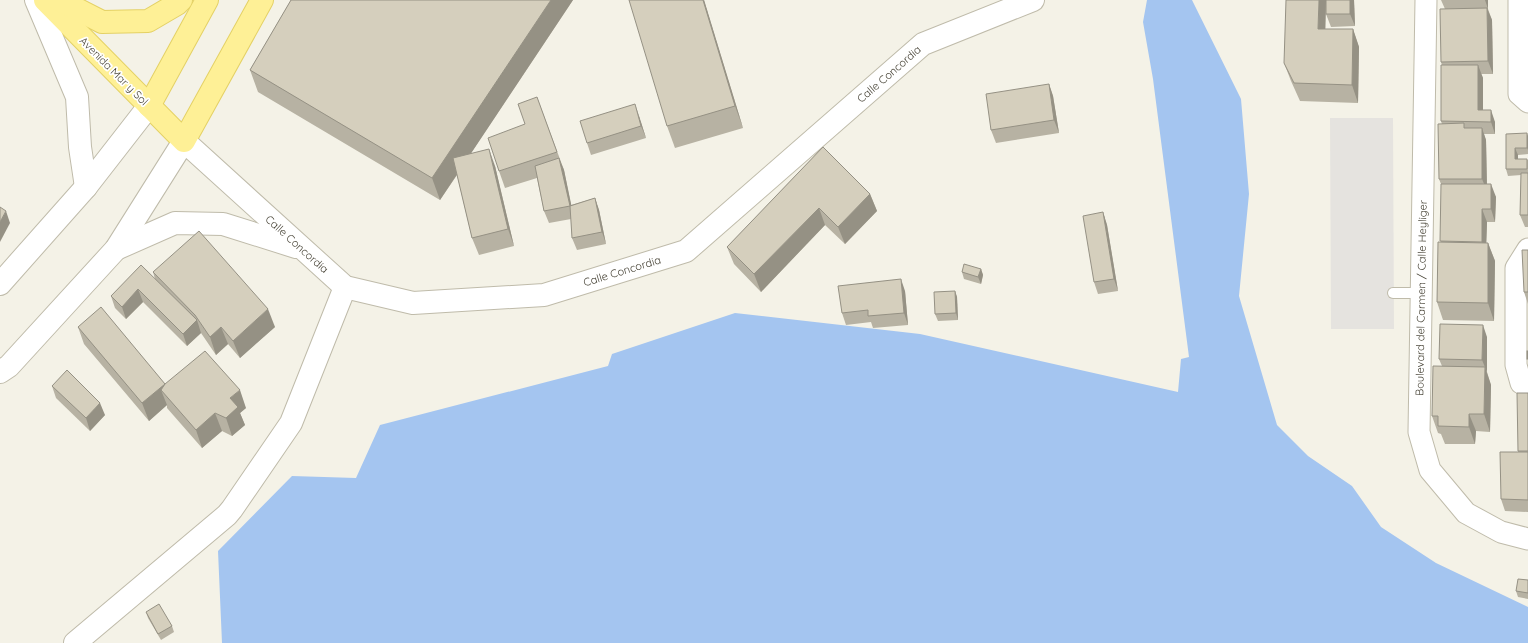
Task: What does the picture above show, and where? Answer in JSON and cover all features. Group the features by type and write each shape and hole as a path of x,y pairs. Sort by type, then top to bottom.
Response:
{"main road":[{"name":"Avenida Mar y Sol","path":"44,0 184,141"},
{"path":"59,0 102,22 148,21 177,4 181,0"},
{"path":"149,106 207,0"},
{"path":"184,141 262,0"}],"street":[{"path":"36,0 76,97 80,147 86,187"},
{"name":"Calle Concordia","path":"184,141 345,287 413,303 544,295 686,251 923,44 1033,0"},
{"name":"Boulevard del Carmen / Calle Heyliger","path":"1426,0 1419,432 1430,470 1466,513 1501,532 1528,539"},
{"path":"1519,0 1520,94 1528,102"},
{"path":"0,284 86,187 149,106"},
{"path":"0,372 9,366 116,249 184,141"},
{"path":"116,249 175,223 223,224 303,249"},
{"path":"1528,249 1516,268 1516,365 1521,383 1528,386"},
{"path":"75,643 232,509 291,423 345,287"}],"lane":[{"path":"1393,293 1421,293"}],"shaded area":[{"path":"1330,118 1393,118 1394,329 1331,329"}],"water":[{"path":"1147,0 1192,0 1241,99 1249,194 1239,296 1277,425 1308,456 1352,486 1381,527 1436,563 1528,607 1528,643 222,643 218,551 292,476 356,478 380,425 608,366 612,354 735,313 920,334 1178,392 1181,359 1189,357 1153,79 1143,22"}],"building":[{"path":"291,0 551,0 432,178 250,70"},
{"path":"629,0 703,0 735,106 667,126"},
{"path":"1286,0 1319,0 1318,29 1353,29 1352,85 1294,83 1284,63"},
{"path":"1326,0 1350,0 1350,14 1326,14"},
{"path":"1487,8 1488,61 1441,62 1440,9"},
{"path":"1441,65 1478,65 1478,110 1491,110 1491,122 1441,121"},
{"path":"1049,84 1054,120 991,130 986,94"},
{"path":"537,97 557,152 499,171 488,138 525,124 518,104"},
{"path":"635,104 641,126 587,143 580,121"},
{"path":"1464,123 1464,128 1482,128 1482,179 1439,179 1438,124"},
{"path":"1527,133 1527,148 1515,148 1515,159 1527,159 1527,169 1506,169 1506,134"},
{"path":"823,147 870,194 838,227 819,208 754,274 727,247"},
{"path":"489,149 508,229 472,238 453,158"},
{"path":"559,158 570,206 544,211 535,166"},
{"path":"1521,173 1528,173 1528,215 1520,215"},
{"path":"1441,184 1491,184 1491,209 1482,209 1482,242 1440,241"},
{"path":"595,198 602,232 572,238 570,206"},
{"path":"0,207 6,211 0,222"},
{"path":"1103,212 1114,279 1094,282 1083,216"},
{"path":"199,231 268,309 233,341 221,327 210,337 195,315 153,272"},
{"path":"1438,242 1488,243 1488,303 1437,302"},
{"path":"1522,250 1528,250 1528,292 1524,292"},
{"path":"964,264 981,269 978,277 962,272"},
{"path":"141,265 197,320 183,334 138,289 122,307 111,296"},
{"path":"901,279 904,313 868,316 868,310 842,313 838,286"},
{"path":"955,291 956,313 935,314 934,292"},
{"path":"101,307 165,384 142,403 78,327"},
{"path":"1440,324 1483,325 1482,360 1439,359"},
{"path":"205,351 240,390 230,398 238,407 226,418 215,413 196,430 161,390 165,384"},
{"path":"1433,366 1485,367 1484,414 1469,414 1469,427 1438,426 1438,416 1432,416"},
{"path":"67,370 100,403 86,418 52,386"},
{"path":"1517,393 1528,393 1528,451 1518,451"},
{"path":"1500,452 1528,452 1528,500 1501,499"},
{"path":"1518,579 1528,580 1528,593 1516,591"},
{"path":"159,604 172,626 158,634 146,612"}]}
